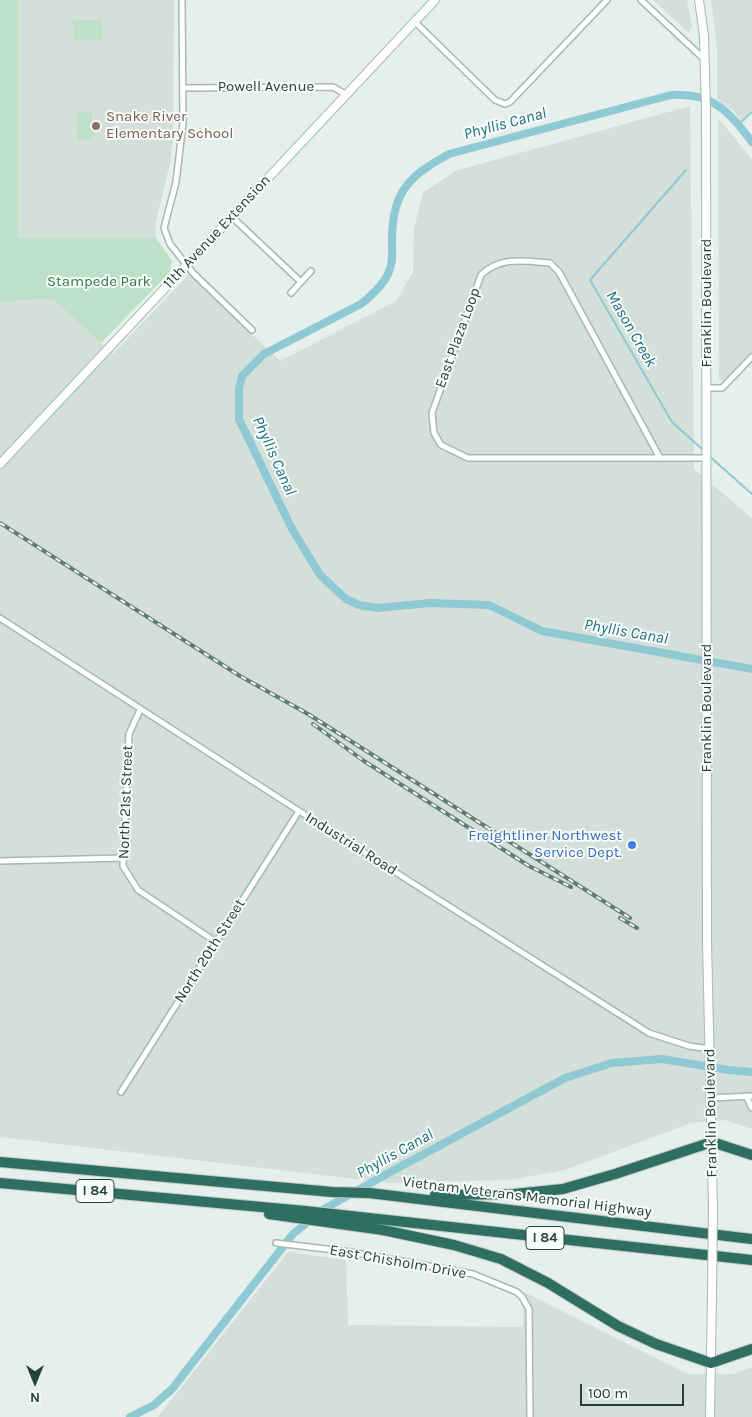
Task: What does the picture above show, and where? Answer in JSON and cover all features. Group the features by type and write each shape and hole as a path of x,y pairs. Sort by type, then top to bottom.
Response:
{"highway":[{"path":"369,1193 514,1194 563,1189 712,1142 752,1155"},
{"name":"Vietnam Veterans Memorial Highway","path":"0,1162 332,1192 369,1193 752,1238"},
{"name":"I 84","path":"0,1183 189,1200 752,1260"},
{"path":"189,1200 293,1218 392,1232 454,1245 501,1259 548,1283 618,1326 656,1344 710,1363 752,1349"}],"main road":[{"name":"11th Avenue Extension","path":"0,464 435,0"},
{"name":"Franklin Boulevard","path":"699,0 706,91 707,942 713,1208 710,1417"}],"street":[{"path":"182,0 183,88 180,155 176,182 164,228 170,244 193,273 252,330"},
{"path":"414,22 495,100 505,104 510,102 607,0"},
{"path":"641,0 705,61"},
{"name":"Powell Avenue","path":"183,88 333,87 346,95"},
{"path":"232,217 301,282"},
{"name":"East Plaza Loop","path":"660,458 559,272 550,263 531,261 497,263 488,267 481,275 432,413 434,433 441,445 468,458 660,458 707,458"},
{"path":"291,293 311,271"},
{"path":"707,388 722,388 752,357"},
{"name":"Industrial Road","path":"0,618 140,710 649,1033 680,1043 710,1049"},
{"name":"North 21st Street","path":"140,710 129,734 123,866 138,890 216,942"},
{"name":"North 20th Street","path":"121,1092 298,811"},
{"path":"0,860 123,858"},
{"path":"711,1098 749,1096 752,1108"},
{"name":"East Chisholm Drive","path":"276,1242 473,1274 517,1292 528,1309 530,1417"}],"shaded area":[{"name":"Snake River Elementary School","path":"18,0 174,0 173,139 170,163 155,226 156,238 18,238"},
{"path":"653,0 687,0 692,25 689,33"},
{"path":"711,0 752,0 752,112 740,120 733,110 717,99 717,47"},
{"path":"690,106 694,469 752,518 752,1129 725,1120 691,1123 565,1170 510,1180 389,1183 0,1137 0,302 44,299 56,302 113,354 189,274 280,361 396,301 413,272 414,229 423,193 455,171"},
{"path":"718,118 752,159 752,352 725,382 719,379"},
{"path":"288,1252 346,1260 348,1325 523,1327 524,1292 688,1374 733,1374 752,1367 752,1417 158,1417"}],"green space":[{"name":"Stampede Park","path":"0,0 18,0 18,238 156,238 172,261 170,272 101,343 56,302 44,299 0,302"},
{"path":"73,20 102,20 102,40 73,40"},
{"path":"77,112 92,112 92,123 94,124 92,139 78,140"}],"waterway":[{"name":"Phyllis Canal","path":"752,142 727,113 709,100 685,95 671,95 449,154 417,175 399,197 393,223 390,268 376,291 361,304 264,354 242,376 239,390 239,419 291,527 320,575 346,599 359,605 377,608 430,603 489,605 542,631 752,669"},
{"name":"Mason Creek","path":"741,122 752,112"},
{"name":"Mason Creek","path":"686,170 590,280 672,422 703,450"},
{"name":"Mason Creek","path":"708,455 752,494"},
{"name":"Phyllis Canal","path":"130,1417 154,1405 172,1389 293,1234 324,1209 383,1176 565,1078 612,1063 662,1059 752,1072"}],"railway":[{"path":"0,523 240,676 308,714 630,918"},
{"path":"313,724 364,761 529,866 571,887"},
{"path":"620,918 637,928"}],"place":[{"name":"Snake River Elementary School","path":"96,126"},
{"name":"Freightliner Northwest Service Dept.","path":"632,845"}]}
